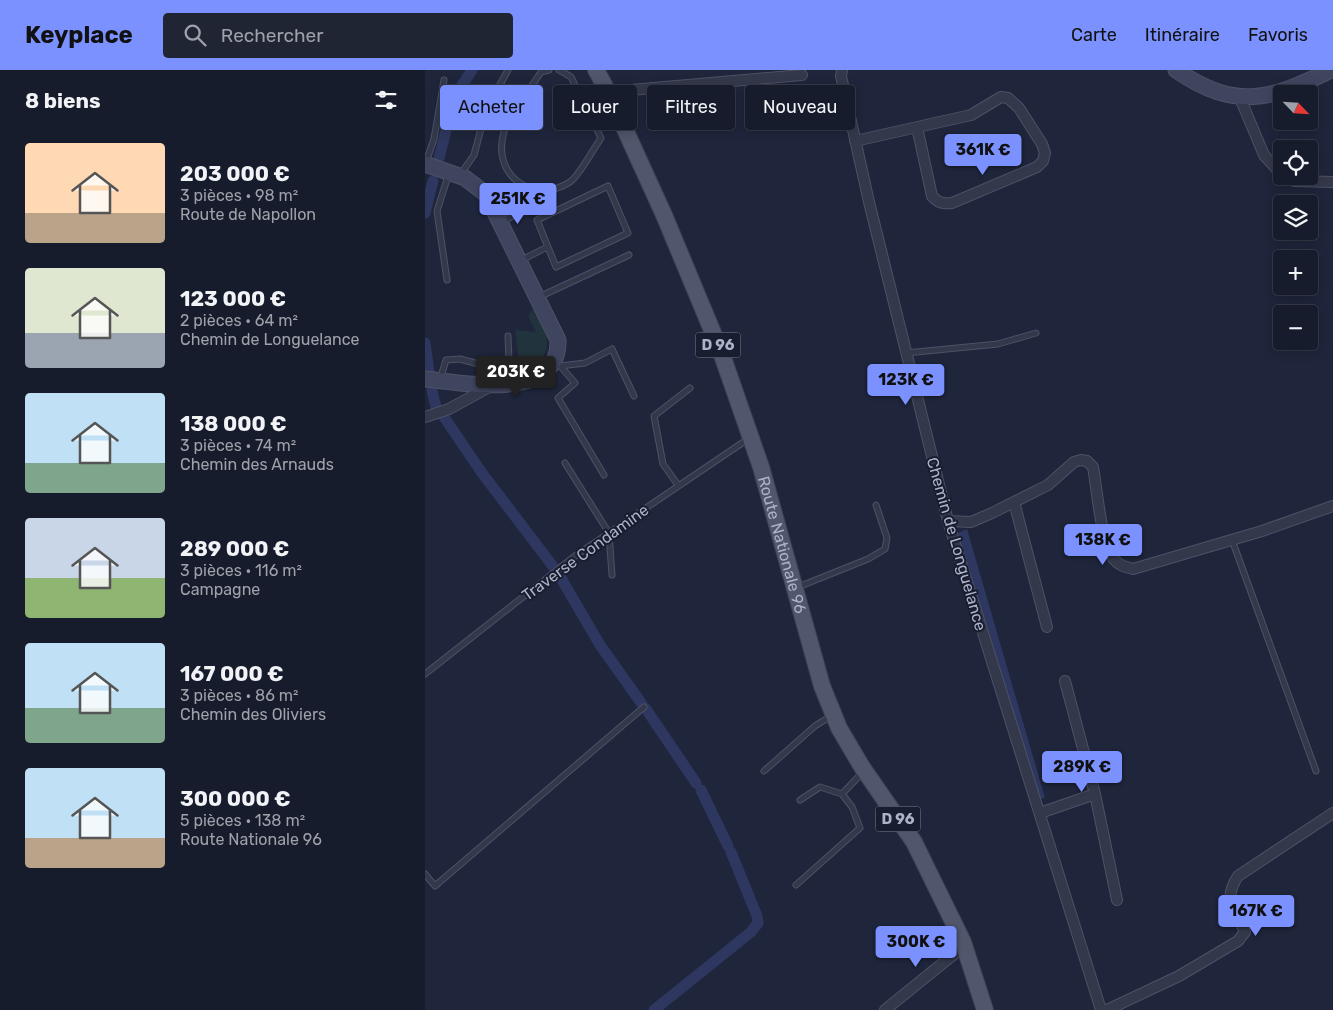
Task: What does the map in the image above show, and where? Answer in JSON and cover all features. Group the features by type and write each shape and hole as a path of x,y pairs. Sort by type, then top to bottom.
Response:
{"main road":[{"name":"Route Nationale 96","path":"596,70 604,85"},
{"name":"Route Nationale 96","path":"625,130 721,352 751,437 796,587 823,686 833,714 839,728 865,770 914,842 964,946 985,1010"}],"street":[{"name":"Chemin de Longuelance","path":"842,70 855,141 948,521 1101,1010"},
{"path":"1176,70 1205,86 1240,98 1261,98 1281,92 1331,70"},
{"path":"637,89 802,75"},
{"path":"855,141 971,114 1001,97 1008,98 1019,108 1042,144 1045,153 1043,160 1037,167 953,203 944,204 937,202 932,196 917,127"},
{"path":"1240,98 1264,155 1273,164"},
{"path":"425,165 454,174 486,194 557,340 558,354 558,363 541,376 525,383 475,384 429,379"},
{"path":"1318,182 1333,182"},
{"path":"425,417 449,409 494,384"},
{"path":"948,521 971,522 1048,485 1074,462 1081,460 1087,461 1093,467 1107,547 1114,559 1123,566 1133,569 1152,565 1232,540 1333,506"},
{"path":"1014,502 1047,627"},
{"path":"1065,681 1095,794 1117,900"},
{"path":"1040,813 1095,794"},
{"path":"1107,1010 1179,976 1239,941 1245,932 1230,904 1230,889 1238,876 1333,813"},
{"path":"885,1010 964,946"}],"lane":[{"path":"447,280 437,211 454,174 474,155 486,110 509,70"},
{"path":"549,70 541,72 504,131 501,156 509,173 525,188 551,189 571,182 601,138 571,77 559,70"},
{"path":"425,165 434,139 444,80"},
{"path":"607,186 628,234 556,267 547,247 537,220 607,186"},
{"path":"501,224 517,214 525,188"},
{"path":"519,262 547,247"},
{"path":"537,298 629,255"},
{"path":"906,353 998,344 1036,333"},
{"path":"429,379 446,360 460,359 486,366 509,360 508,336"},
{"path":"558,363 585,363 612,349 634,396"},
{"path":"558,363 575,383 557,398 604,475"},
{"path":"678,485 663,464 654,416 690,388"},
{"name":"Traverse Condamine","path":"425,674 575,556 751,437"},
{"path":"565,463 609,533 612,575"},
{"path":"796,587 881,553 887,538 876,504"},
{"path":"1232,540 1316,771"},
{"path":"425,874 435,886 643,707"},
{"path":"764,771 815,726 833,714"},
{"path":"842,794 865,770"},
{"path":"796,885 860,828 852,807 842,794 820,787 800,800"}],"shaded area":[{"path":"534,308 546,336 546,350 527,374 520,373 515,330 536,332 528,316"}],"water":[{"path":"967,529 1045,798 1040,799 958,533"}],"waterway":[{"path":"439,158 455,96 472,70"},
{"path":"425,213 433,181"},
{"path":"425,343 429,372"},
{"path":"432,391 436,407"},
{"path":"444,417 482,473 555,569"},
{"path":"558,573 600,645 642,704"},
{"path":"646,709 696,783"},
{"path":"701,790 728,846"},
{"path":"654,1010 751,932 758,923 757,916 731,852"}]}
